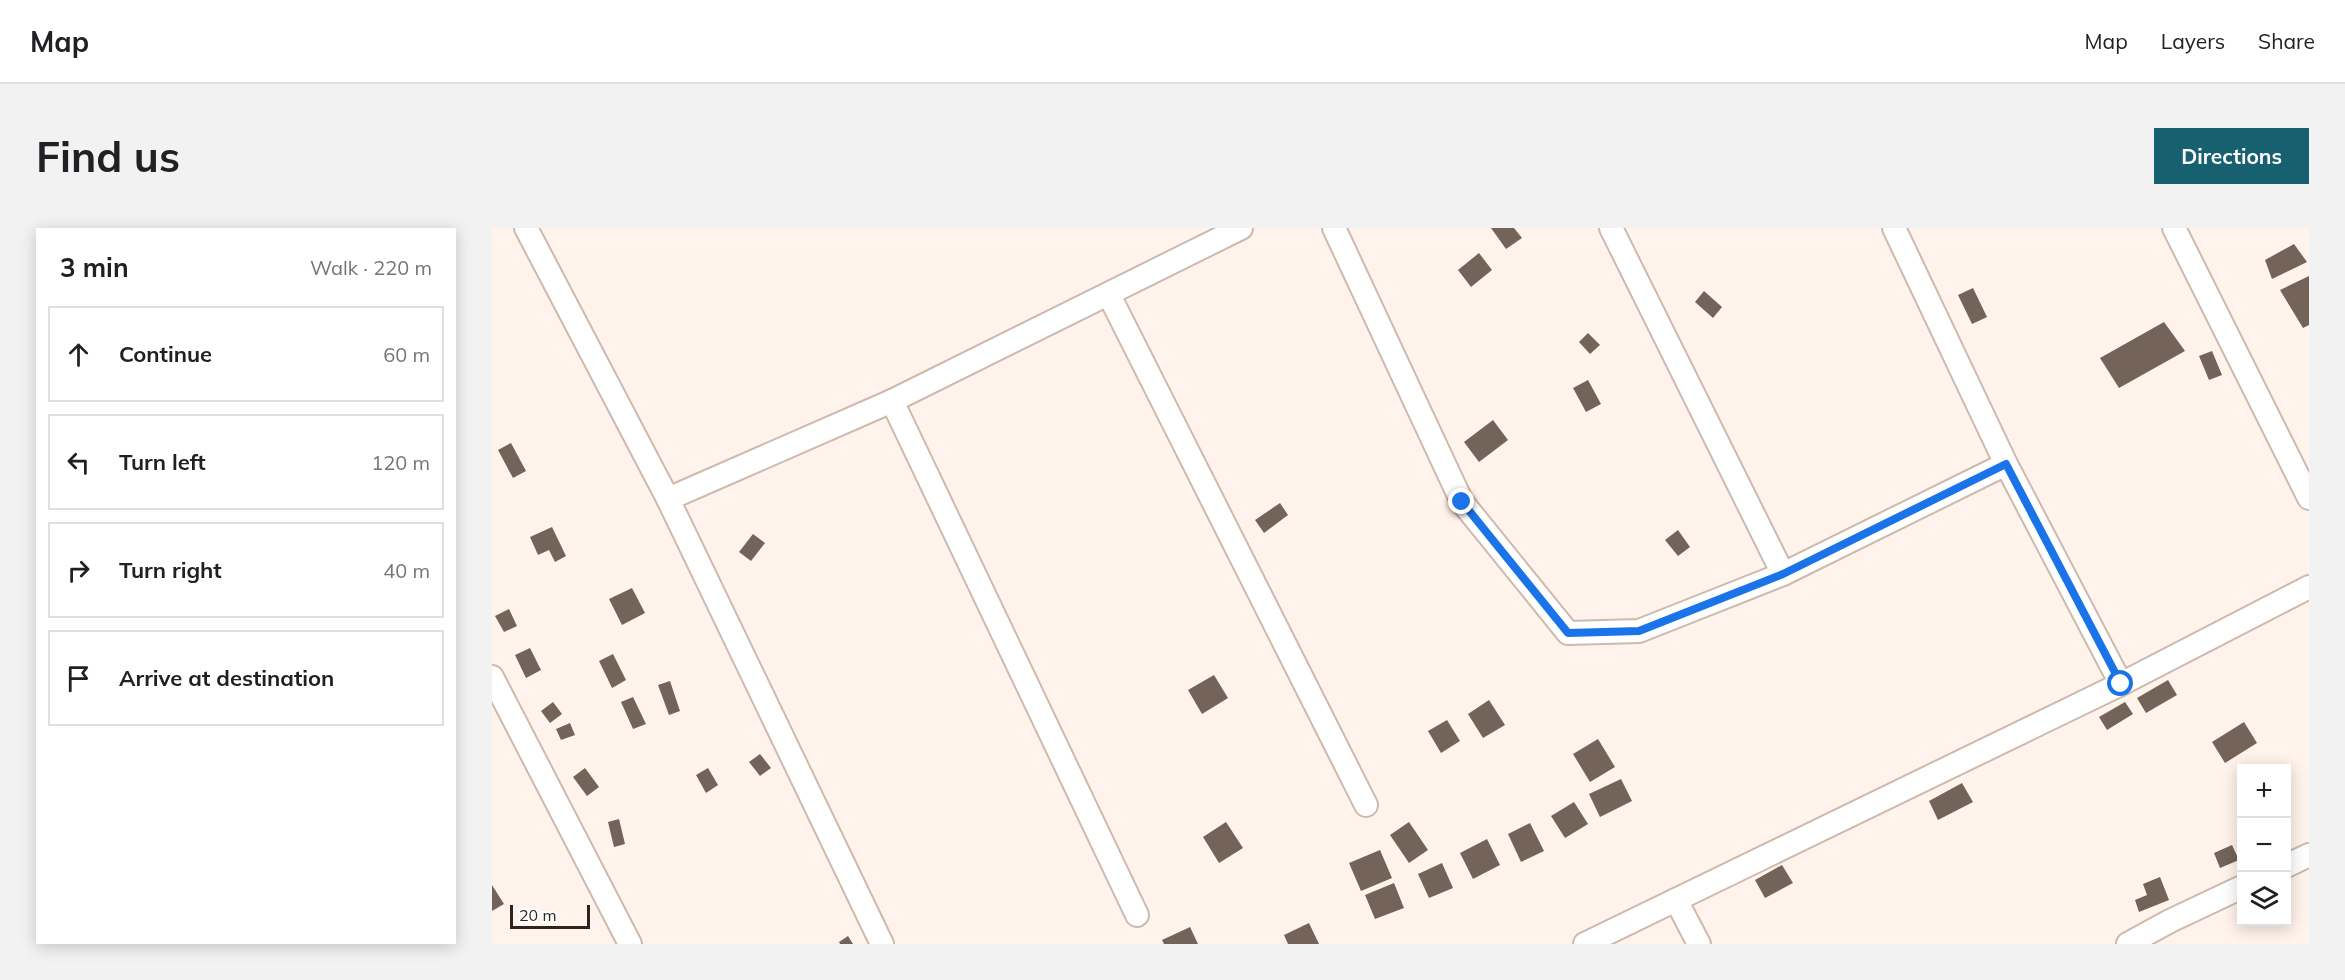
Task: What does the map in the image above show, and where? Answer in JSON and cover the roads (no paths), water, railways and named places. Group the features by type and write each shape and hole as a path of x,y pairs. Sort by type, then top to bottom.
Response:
{"street":[{"path":"526,228 668,500 882,944"},
{"path":"668,500 892,401 1241,228"},
{"path":"1334,228 1462,502 1568,633 1639,631 1783,574 2006,464"},
{"path":"1611,228 1783,574"},
{"path":"1894,228 2006,464 2121,684"},
{"path":"2174,228 2309,498"},
{"path":"1109,295 1366,805"},
{"path":"892,401 1137,915"},
{"path":"1585,944 2121,684 2309,587"},
{"path":"492,677 630,944"},
{"path":"2291,864 2309,855"},
{"path":"2128,944 2237,889"},
{"path":"1676,900 1699,944"}]}
